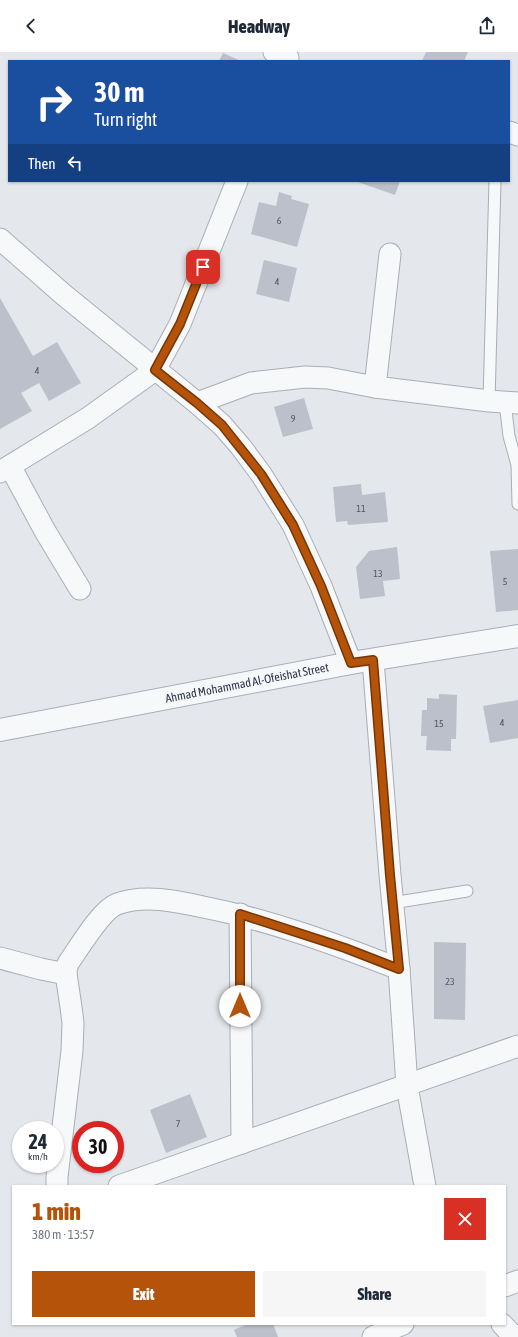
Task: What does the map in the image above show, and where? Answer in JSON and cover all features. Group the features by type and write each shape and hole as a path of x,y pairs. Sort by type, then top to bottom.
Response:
{"street":[{"path":"80,589 5,469 88,418 155,370 180,324 237,182"},
{"path":"0,238 64,295 197,403 222,425 241,447 261,474 293,525 321,586 351,663"},
{"path":"375,387 390,254"},
{"path":"197,403 251,382 305,377 328,378 375,387 504,402"},
{"name":"Ahmad Mohammad Al-Ofeishat Street","path":"0,730 351,663 518,636"},
{"path":"373,660 392,903 399,969 407,1086 425,1185"},
{"path":"57,1185 72,1051 73,1023 66,974 68,963 91,930 114,905 128,901 151,899 184,903 240,914 345,948 399,969"},
{"path":"240,914 242,1143"},
{"path":"0,958 66,974"},
{"path":"122,1185 518,1046"},
{"path":"506,1286 518,1281"},
{"path":"373,1337 401,1325"},
{"path":"503,1325 514,1337"}],"lane":[{"path":"496,182 504,402 509,436 516,465 518,504"},
{"path":"392,903 467,891"}],"building":[{"path":"426,52 468,52 464,60 422,60"},
{"path":"223,53 239,60 220,60"},
{"path":"358,182 400,182 395,195"},
{"path":"279,192 292,196 291,199 309,204 297,247 251,234 259,202 276,206"},
{"path":"264,260 297,268 289,302 256,294"},
{"path":"0,298 33,356 57,342 81,383 49,401 39,383 21,393 32,411 0,429"},
{"path":"304,398 313,429 283,437 274,407"},
{"path":"361,484 362,495 385,492 388,522 348,525 347,521 336,522 333,487"},
{"path":"397,547 400,579 383,581 385,596 360,599 356,567 369,551"},
{"path":"518,549 518,610 496,612 490,551"},
{"path":"439,694 457,695 456,739 451,739 451,751 426,750 427,736 421,736 422,710 427,710 427,698 439,699"},
{"path":"518,700 518,738 490,743 483,706"},
{"path":"434,942 466,943 465,1020 434,1019"},
{"path":"190,1094 207,1137 166,1153 150,1110"},
{"path":"245,1325 273,1325 278,1337 237,1337 234,1330"}],"route":[{"path":"203,267 180,324 155,370 222,425 241,447 261,474 293,525 321,586 351,663 373,660 399,969 345,948 240,914 240,1006"}]}
